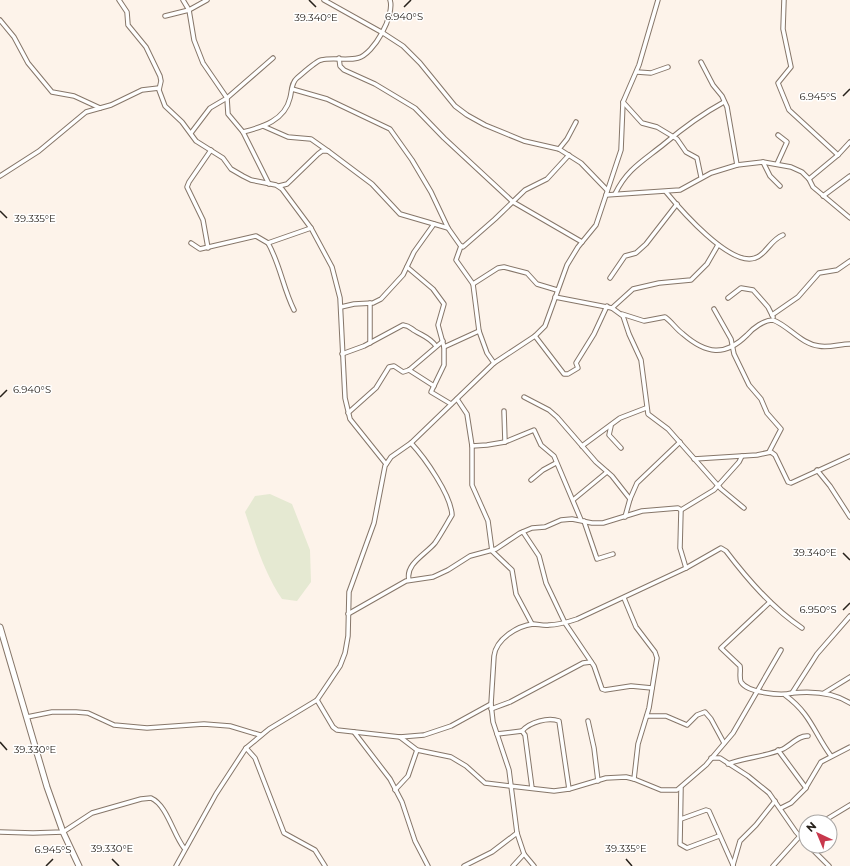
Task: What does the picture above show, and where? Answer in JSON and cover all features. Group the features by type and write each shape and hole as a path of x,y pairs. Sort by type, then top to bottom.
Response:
{"main road":[{"path":"0,627 9,663 27,717 47,787 63,832 79,866"}],"street":[{"path":"119,0 127,12 128,25 146,47 160,76 160,95 165,106 191,133 196,141 223,158 232,169 243,176 269,184 287,184"},
{"path":"183,0 189,10 194,40 203,63 227,98 228,114 244,132 269,184"},
{"path":"165,16 189,10 207,0"},
{"path":"324,0 383,33 413,55 455,106 467,115 485,125 524,141 559,149 581,162 607,190"},
{"path":"244,132 263,126 278,118 290,101 294,81 319,60 360,57 383,33 391,8 390,0"},
{"path":"176,866 184,848 216,794 246,748 260,735 317,700 337,673 344,658 348,636 349,592 374,523 382,473 386,464 391,457 411,443 494,363 535,336 545,326 557,290 569,261 596,225 621,150 623,102 637,72 658,0"},
{"path":"784,0 783,29 792,67 780,78 778,86 790,112 838,155"},
{"path":"0,20 14,37 28,63 52,92 74,96 100,108"},
{"path":"191,133 210,108 227,98 273,58"},
{"path":"339,58 340,66 344,70 375,84 415,108 444,138 513,202 582,242"},
{"path":"701,62 710,81 722,96 729,117 736,165"},
{"path":"637,72 651,73 668,67"},
{"path":"0,176 39,151 86,112 100,108 142,90 159,88"},
{"path":"292,88 327,99 390,129 412,160 431,192 448,228 461,246"},
{"path":"623,102 642,123 657,128 680,141 686,152 697,158 702,178"},
{"path":"615,194 624,177 697,118 724,102"},
{"path":"559,149 567,139 576,122"},
{"path":"263,126 288,137 311,139 365,178 400,214 419,221 448,228"},
{"path":"777,164 787,142 778,135"},
{"path":"809,179 838,155 850,142"},
{"path":"208,248 203,220 187,187 211,150"},
{"path":"286,191 287,184 318,154 328,151"},
{"path":"461,246 464,246 471,240 532,185 547,179 569,155"},
{"path":"763,162 770,176 780,186"},
{"path":"606,195 666,192 684,188 711,173 736,165 763,162 795,168 809,179 813,188 850,218"},
{"path":"823,196 850,176"},
{"path":"276,185 286,191 311,228 332,267 341,307 344,398 348,413 355,426 386,464"},
{"path":"666,192 707,236 729,253 752,259 762,253 774,240 783,236"},
{"path":"610,278 625,256 636,253 646,244 677,204"},
{"path":"341,307 370,303 385,296 400,280 414,252 434,224"},
{"path":"268,243 311,228"},
{"path":"191,242 199,249 256,236 268,243 283,276 285,292 294,310"},
{"path":"612,308 633,290 659,283 691,280 707,264 718,245"},
{"path":"461,246 456,260 473,284 479,331 487,353 494,363"},
{"path":"772,315 798,297 819,274 837,270 850,261"},
{"path":"407,267 417,273 433,289 443,302 444,309 438,325 444,347 444,365 432,393 452,404"},
{"path":"473,284 498,268 504,267 527,273 537,284 557,290"},
{"path":"728,298 741,288 753,290 775,320 797,336 815,345 827,346 850,344"},
{"path":"555,296 607,306 639,320 665,317 684,335 710,350 719,351 733,346 752,330 767,321 775,320"},
{"path":"370,303 370,343"},
{"path":"535,336 564,374 568,374 578,368 576,363 594,334 607,306"},
{"path":"714,309 719,315 733,346 734,354 749,385 761,399 767,413 781,429 769,452"},
{"path":"621,313 641,360 646,408 649,415 668,429 718,486 744,508"},
{"path":"342,354 370,343 404,326 410,326 414,331 429,338 436,346"},
{"path":"444,347 479,331"},
{"path":"348,413 376,388 389,366 394,366 403,372 409,370 443,341"},
{"path":"409,370 434,386"},
{"path":"524,397 549,410 630,499"},
{"path":"457,399 468,417 472,446 472,484 488,521 492,550 512,570 516,594 532,624"},
{"path":"582,446 624,416 646,408"},
{"path":"504,411 505,442"},
{"path":"611,425 609,435 621,448"},
{"path":"472,446 505,442 518,438 532,429 541,445 552,453 598,559 613,554"},
{"path":"625,517 630,499 640,479 680,442"},
{"path":"409,580 408,574 411,568 436,541 452,515 447,500 431,468 411,443"},
{"path":"694,459 742,456 769,452 775,455 790,482 800,480 817,470 850,456"},
{"path":"681,510 718,486 739,462 742,456"},
{"path":"531,480 556,463"},
{"path":"817,470 830,486 850,517"},
{"path":"573,500 607,472"},
{"path":"348,614 409,580 435,576 448,570 470,556 505,545 523,532 545,527 561,520 582,520 592,523 603,523 642,511 664,508 678,508 681,510"},
{"path":"681,510 680,548 686,568"},
{"path":"523,532 538,556 546,583 565,623 591,662 604,690 631,686 652,688"},
{"path":"534,866 524,854 517,833 508,770 497,734 491,707 494,656 497,644 505,636 532,624 565,623 624,598 686,568 721,548 726,551 770,602 787,619 802,628"},
{"path":"624,598 636,627 656,655 657,662 647,716 638,744 634,779"},
{"path":"770,602 721,647 740,666 742,682 758,691 785,695 792,693 822,693 838,696 850,704"},
{"path":"792,693 817,654 850,616"},
{"path":"400,737 417,750 452,757 466,766 485,783 554,791 569,789 613,777 634,779 661,790 672,791 681,788 724,743 758,691 781,650"},
{"path":"317,700 336,729 344,732 400,737 415,736 435,732 491,707 510,702 583,663 591,662"},
{"path":"822,693 850,677"},
{"path":"785,695 798,706 813,724 831,756"},
{"path":"27,717 52,712 76,712 88,713 114,725 147,728 211,724 230,726 260,735"},
{"path":"647,716 666,716 686,725 697,715 705,712 711,719 724,743"},
{"path":"497,734 522,731 532,723 544,720 559,721 569,789"},
{"path":"588,721 594,748 598,781"},
{"path":"522,731 525,735 532,788"},
{"path":"354,732 386,774 402,802 415,841 428,866"},
{"path":"728,764 759,758 778,750 800,737 808,736"},
{"path":"781,808 791,803 806,788 818,765 831,756 850,747"},
{"path":"246,748 255,758 284,833 316,850 325,866"},
{"path":"395,790 408,776 417,750"},
{"path":"778,750 806,788"},
{"path":"711,758 720,758 765,789 776,801 798,833"},
{"path":"681,788 679,842 685,848 719,836"},
{"path":"0,832 63,832 92,813 141,799 151,798 161,806 178,841 184,848"},
{"path":"733,866 740,841 776,801"},
{"path":"835,814 850,805"},
{"path":"681,819 708,810 733,866"},
{"path":"464,866 489,854 514,837 517,833"},
{"path":"773,866 798,838"},
{"path":"513,866 524,854"},
{"path":"817,854 829,866"}],"green space":[{"path":"270,494 292,504 310,550 311,582 297,601 282,599 276,589 260,557 245,512 255,496"}]}
